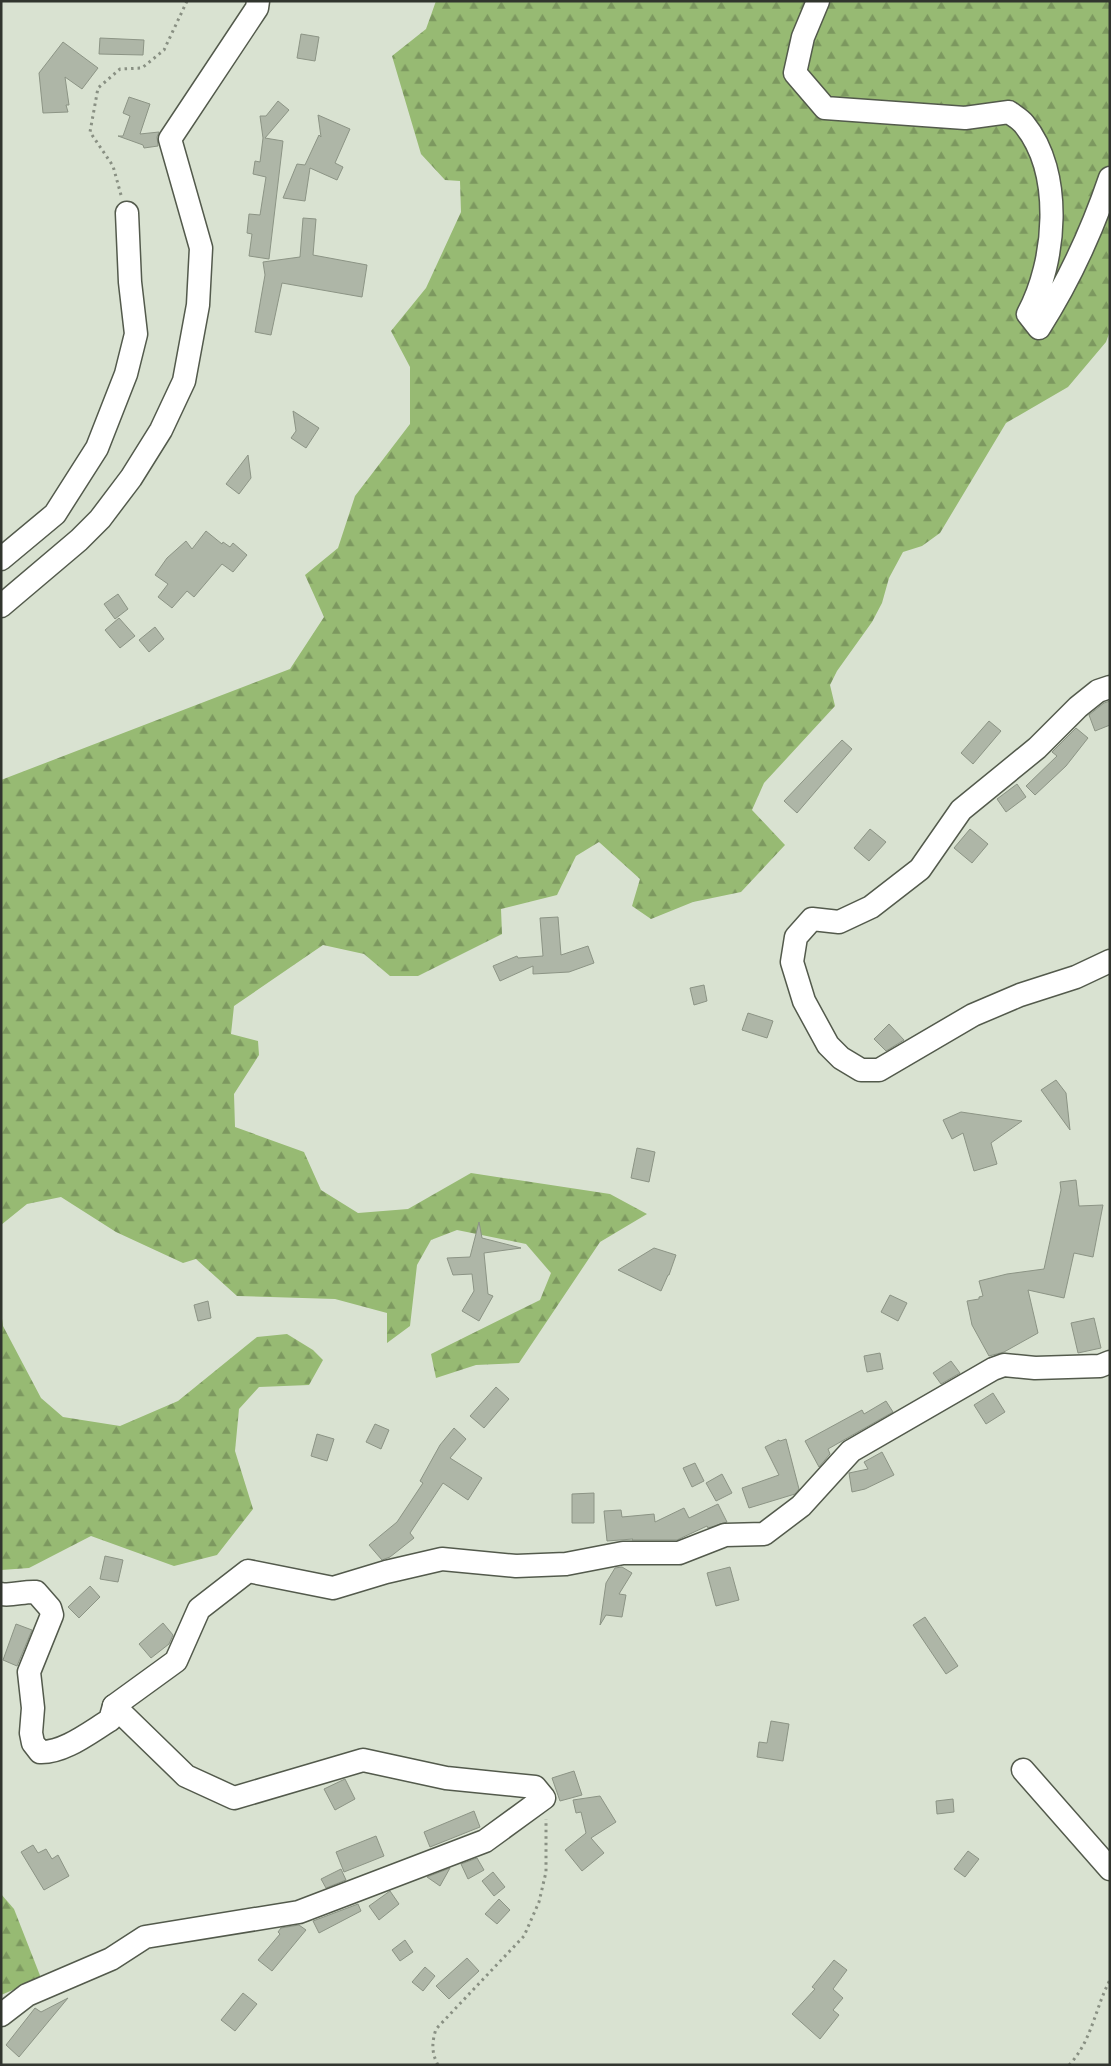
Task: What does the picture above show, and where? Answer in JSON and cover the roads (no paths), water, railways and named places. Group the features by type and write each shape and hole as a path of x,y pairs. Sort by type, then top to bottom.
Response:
{"street":[{"path":"1,606 79,540 100,519 132,478 161,430 184,381 198,305 201,248 170,139 257,8 258,1"},
{"path":"818,1 803,37 795,74 825,108 965,118 1009,112 1023,123 1033,139 1049,176 1053,215 1042,279 1038,294 1028,314 1039,328 1060,296 1091,230 1110,178"},
{"path":"1,559 54,514 97,448 126,374 136,334 130,282 126,213"},
{"path":"1110,686 1098,691 1078,707 1038,748 961,810 920,870 871,908 839,922 812,919 796,937 792,962 804,1001 828,1045 841,1058 861,1070 879,1070 973,1015 1020,996 1076,977 1110,961"},
{"path":"1,1594 9,1596 36,1592 50,1608 52,1616 29,1672 33,1708 31,1733 33,1743 40,1752 51,1752 84,1736 110,1720 114,1706 176,1661 199,1609 248,1571 333,1588 386,1572 442,1559 516,1566 566,1564 623,1553 679,1553 725,1535 764,1534 801,1506 851,1451 993,1369 1004,1365 1035,1368 1100,1366 1110,1362"},
{"path":"1,2015 27,1995 111,1959 145,1938 299,1912 485,1841 544,1798 535,1787 446,1778 362,1760 234,1798 186,1776 114,1706"},
{"path":"1023,1770 1110,1869"}]}
